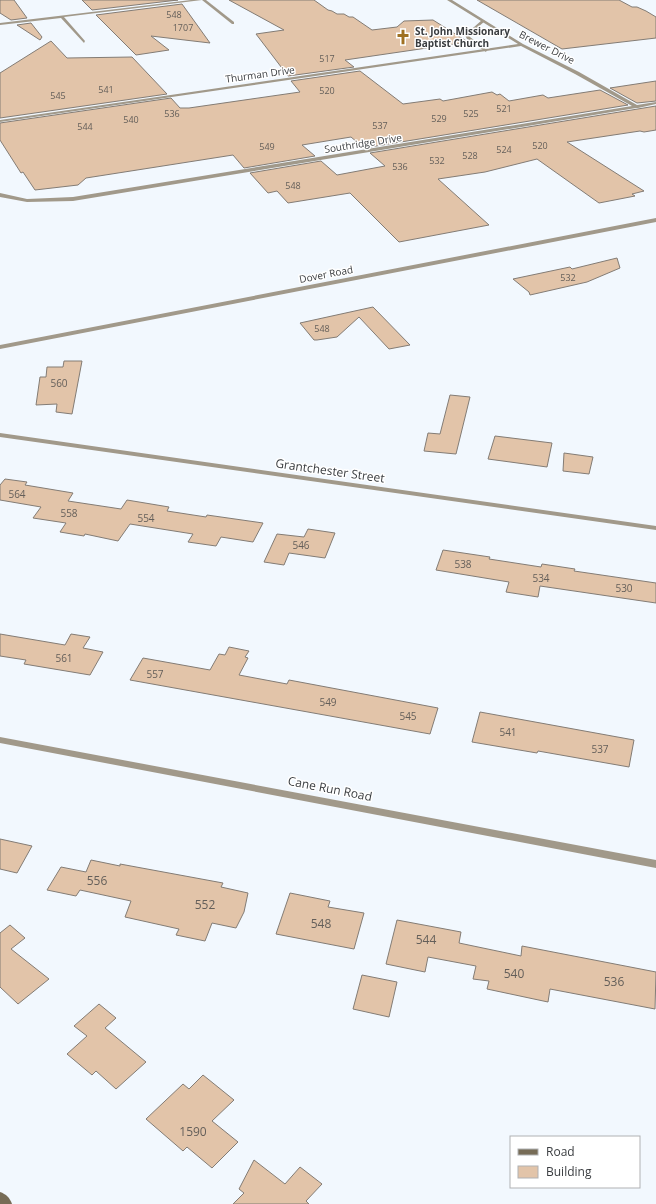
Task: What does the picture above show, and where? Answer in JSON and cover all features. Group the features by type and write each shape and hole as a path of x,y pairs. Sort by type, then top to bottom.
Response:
{"main road":[{"path":"0,1198 6,1204"}],"street":[{"path":"0,24 200,0"},
{"path":"204,0 233,23"},
{"name":"Brewer Drive","path":"449,0 522,45 577,72 638,107"},
{"path":"62,17 84,42"},
{"path":"483,21 471,31 468,38 486,51"},
{"name":"Thurman Drive","path":"0,121 522,45"},
{"name":"Southridge Drive","path":"0,195 24,200 45,201 73,199 656,103"},
{"name":"Dover Road","path":"0,348 656,220"},
{"path":"644,222 656,223"},
{"name":"Grantchester Street","path":"0,435 656,528"},
{"name":"Cane Run Road","path":"0,740 656,864"}],"building":[{"path":"0,0 14,0 27,18 11,20 0,13"},
{"path":"82,0 178,0 92,10"},
{"path":"229,0 314,0 328,10 337,14 344,14 349,17 353,17 372,30 397,27 404,21 433,20 468,42 345,60 354,67 288,76 256,34 284,30"},
{"path":"477,0 619,0 632,7 637,7 646,11 656,17 656,38 562,49"},
{"path":"182,4 210,43 151,36 169,50 136,55 96,15"},
{"path":"31,23 42,37 40,40 17,25"},
{"path":"51,41 67,58 132,57 167,94 0,118 0,73"},
{"path":"360,71 403,104 440,99 443,101 492,92 497,95 500,94 509,101 543,95 548,98 600,90 628,105 364,148 351,137 302,145 315,156 244,168 233,155 86,178 78,185 35,190 23,172 21,173 0,140 0,123 171,98 180,108 189,108 300,92 291,81"},
{"path":"656,81 656,101 637,103 610,88"},
{"path":"656,106 656,130 567,142 644,191 632,194 635,196 599,203 537,159 485,172 438,179 489,225 399,242 350,193 288,203 277,191 268,193 250,173 321,161 337,175 385,166 370,153"},
{"path":"617,258 620,268 587,282 530,295 529,292 513,279 570,267 572,269"},
{"path":"373,307 410,345 389,349 359,317 337,337 317,340 314,340 300,323"},
{"path":"64,361 82,361 72,414 56,412 57,404 36,405 40,377 46,377 47,367 63,367"},
{"path":"450,395 470,397 456,454 424,451 428,433 440,434"},
{"path":"495,436 552,443 547,467 488,459"},
{"path":"564,453 593,457 589,474 563,471"},
{"path":"5,479 27,482 25,485 73,493 68,501 121,509 127,500 169,507 167,511 263,523 253,542 221,537 216,546 188,542 193,534 130,524 118,541 85,534 84,536 60,532 66,523 33,518 41,507 0,500 0,485"},
{"path":"308,529 335,533 325,558 289,553 284,565 264,562 277,534 304,537"},
{"path":"443,550 490,557 489,559 541,567 542,564 575,569 574,571 656,583 656,603 540,586 538,597 506,592 509,582 436,570"},
{"path":"0,634 65,645 71,634 90,637 83,648 103,652 90,675 24,664 26,660 0,656"},
{"path":"229,647 249,651 245,657 248,658 239,675 287,684 289,680 438,708 430,734 130,680 143,658 210,670 219,654 225,655"},
{"path":"480,712 634,740 629,767 538,751 537,753 472,742"},
{"path":"0,839 32,846 17,873 0,869"},
{"path":"91,860 223,883 221,887 248,893 244,912 236,928 212,923 205,941 176,935 179,929 125,917 131,901 80,890 76,896 47,890 61,867 86,872"},
{"path":"290,893 330,901 328,907 364,913 354,949 276,934"},
{"path":"397,920 461,932 459,943 521,956 522,946 656,972 655,1009 550,989 548,1002 487,989 489,981 473,979 476,966 428,957 425,972 386,964"},
{"path":"10,925 25,938 11,949 49,979 18,1004 0,987 0,933"},
{"path":"362,975 397,982 389,1017 353,1009"},
{"path":"99,1004 116,1018 105,1028 146,1062 116,1089 96,1071 92,1075 67,1054 87,1036 74,1026"},
{"path":"203,1075 234,1100 212,1121 238,1142 212,1168 187,1147 183,1151 146,1119 183,1084 189,1089"},
{"path":"254,1160 285,1184 300,1167 322,1184 306,1201 309,1204 233,1204 244,1193 239,1189"}],"place":[{"name":"St. John Missionary Baptist Church","path":"403,37"}]}
